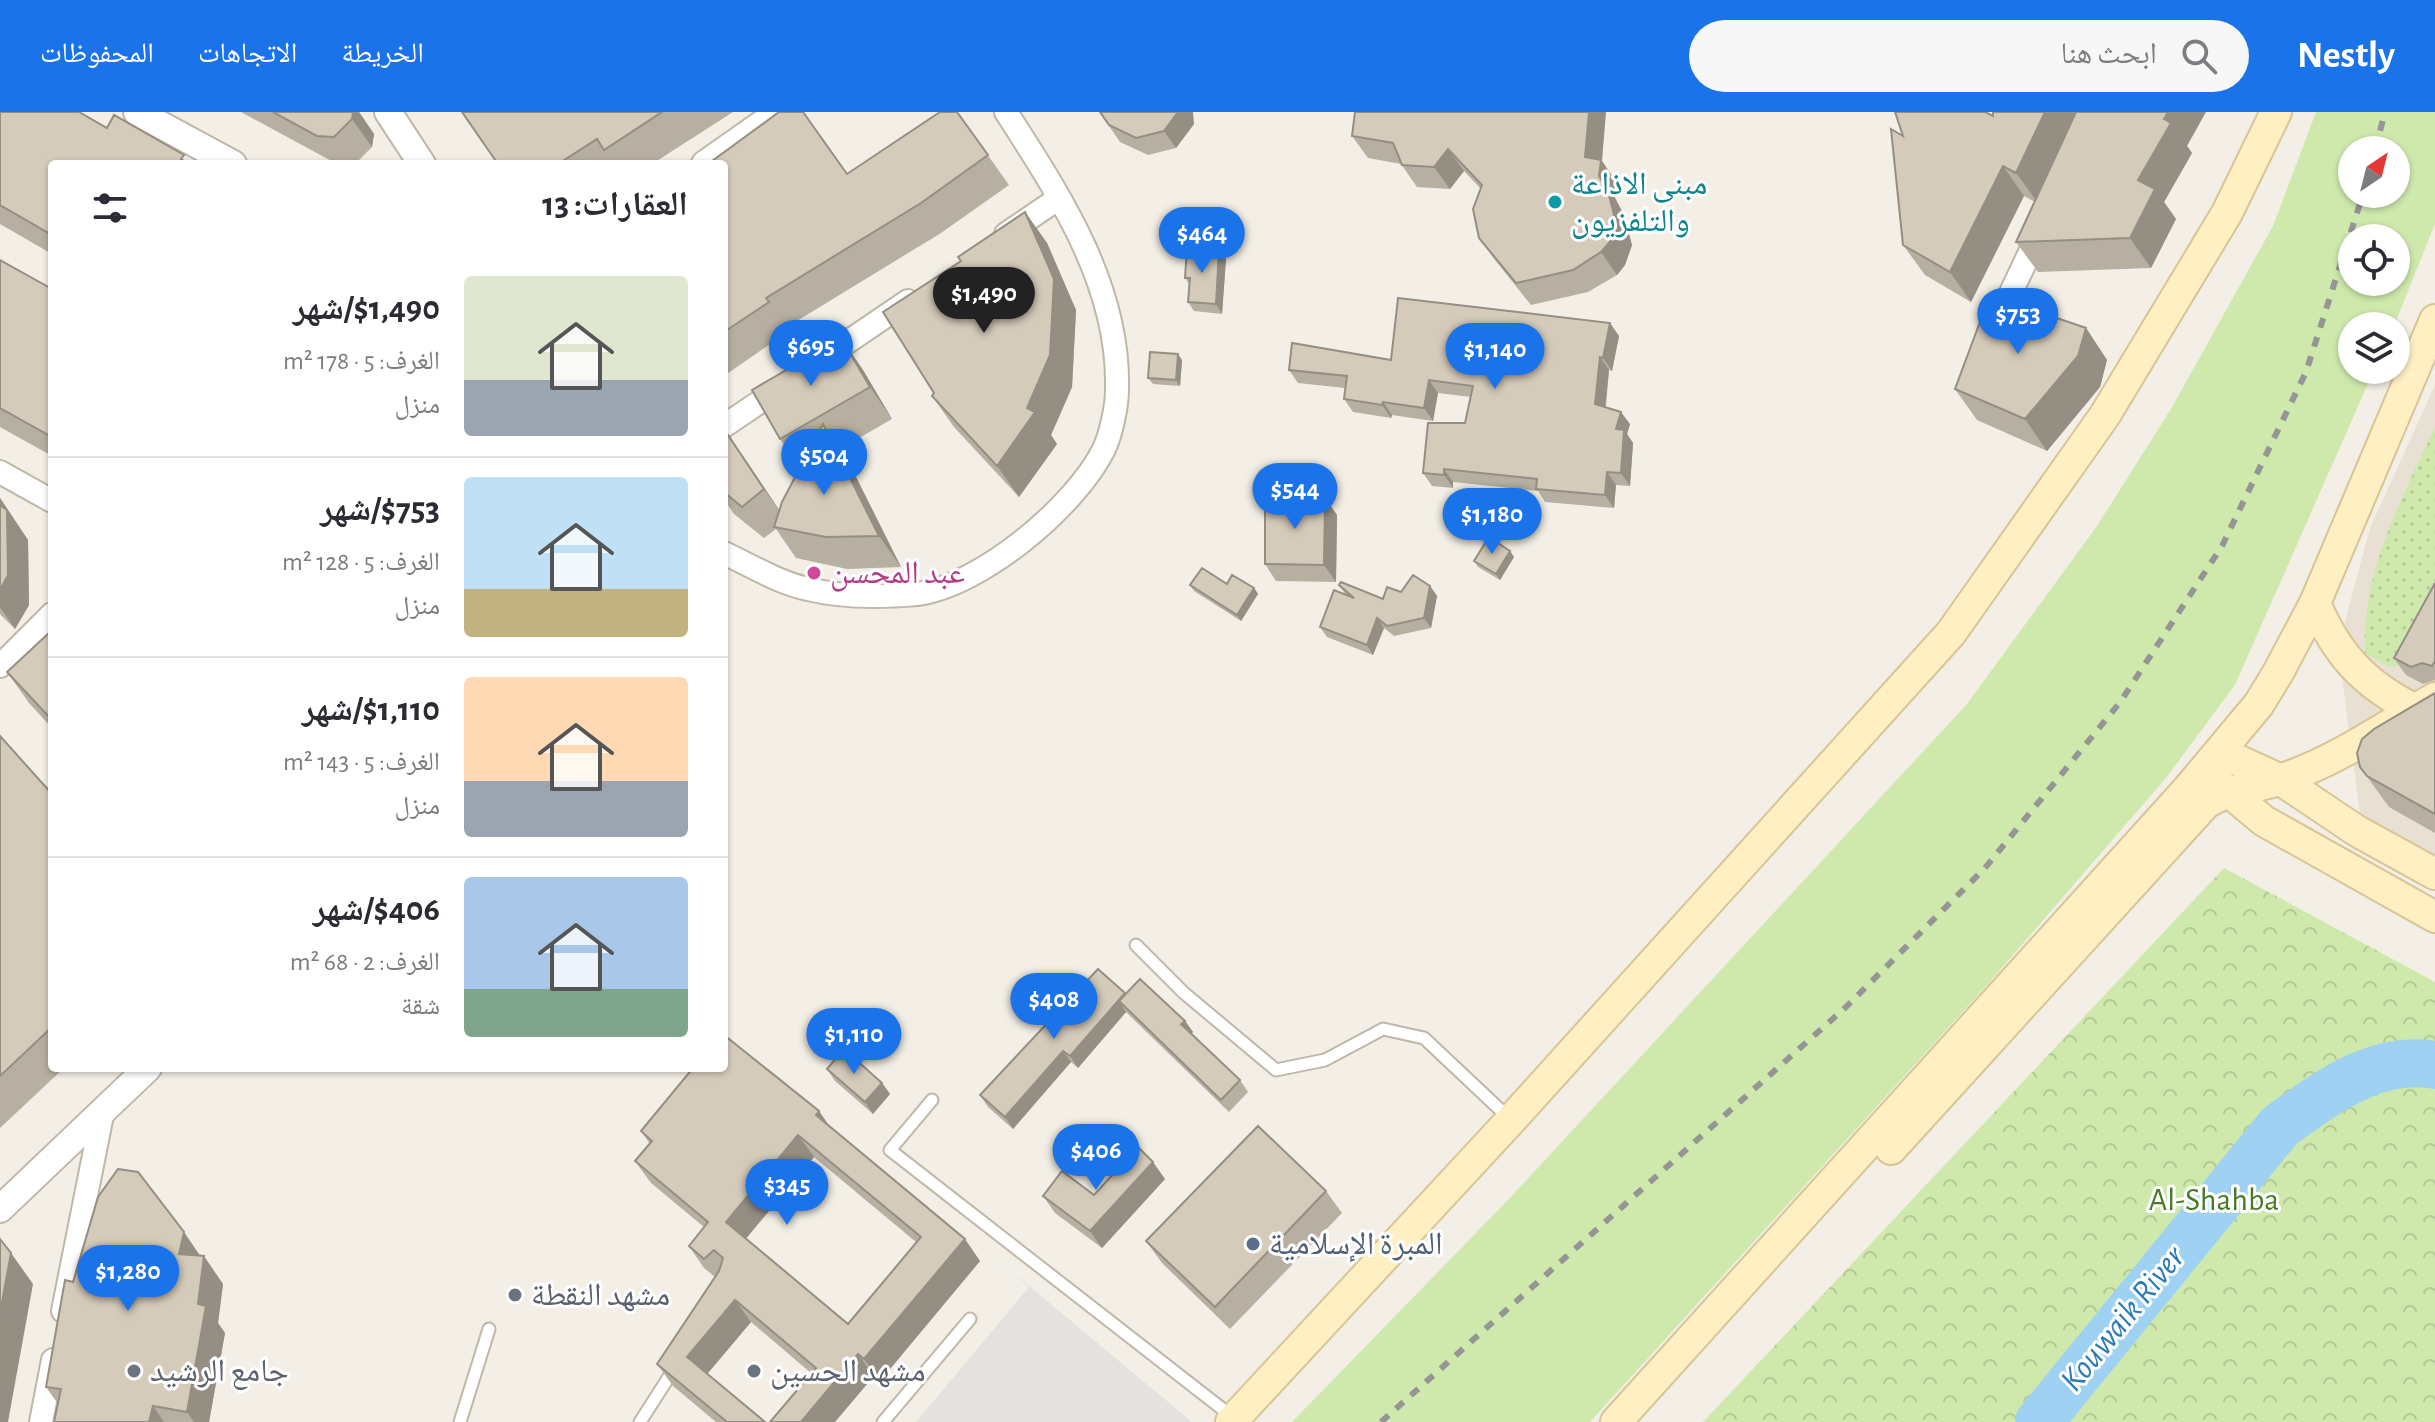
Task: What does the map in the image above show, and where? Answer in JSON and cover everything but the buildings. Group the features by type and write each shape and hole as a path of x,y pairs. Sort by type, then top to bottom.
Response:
{"main road":[{"path":"1232,1420 1511,1120 1951,633 2105,415 2227,213 2276,112"},
{"path":"1616,1422 2259,704 2315,603 2435,320"},
{"path":"2315,603 2326,631 2353,667 2387,696 2425,704"},
{"path":"1642,1422 2196,813 2227,792 2281,780 2339,754 2425,704"},
{"path":"2333,815 2328,803 2327,777 2339,754"},
{"path":"2212,760 2281,780 2333,815 2435,874"},
{"path":"2212,760 2227,792 2264,821 2435,917"}],"street":[{"path":"137,112 226,160"},
{"path":"388,112 419,160"},
{"path":"711,160 779,112"},
{"path":"728,555 807,589 863,595 920,594 976,572 1025,540 1068,501 1105,448 1117,392 1114,337 1099,278 1059,198 1006,112"},
{"path":"982,251 1059,198"},
{"path":"1998,320 2050,209"},
{"path":"728,423 930,286"},
{"path":"0,472 48,499"},
{"path":"0,666 48,618"},
{"path":"0,1209 144,1072"},
{"path":"41,1422 103,1110"}],"lane":[{"path":"1136,945 1184,993 1276,1070 1325,1060 1383,1029 1424,1038 1511,1120"},
{"path":"932,1100 890,1150 1232,1420"},
{"path":"883,1422 970,1319"},
{"path":"460,1422 489,1329"},
{"path":"640,1422 681,1358"}],"shaded area":[{"path":"2435,385 2435,862 2361,822 2338,648 2370,528"},
{"path":"986,1250 1192,1422 916,1422 1029,1287"}],"green space":[{"path":"2316,112 2435,112 2435,224 2410,286 2410,224 2338,224 2338,296 2406,296 2400,312 2338,312 2338,384 2368,384 2235,685 2166,778 1987,985 1590,1422 1292,1422 1507,1201 1967,704 2097,526 2171,409 2273,226"},
{"path":"2435,427 2435,622 2413,662 2389,667 2365,653 2370,594 2386,537"},
{"name":"Al-Shahba","path":"2224,868 2435,982 2435,1422 1703,1422"}],"waterway":[{"name":"Kouwaik River","path":"2039,1422 2280,1126 2333,1090 2372,1071 2392,1065 2435,1065"}],"railway":[{"path":"2379,136 2385,112"},
{"path":"1381,1422 1846,1007 1985,868 2121,701 2222,546 2306,372 2359,208"}],"place":[{"name":"مبنى الاذاعة والتلفزيون","path":"1555,202"},
{"name":"عبد المحسن","path":"814,573"},
{"name":"المبرة الإسلامية","path":"1253,1244"},
{"name":"مشهد النقطة","path":"515,1295"},
{"name":"جامع الرشيد","path":"134,1371"},
{"name":"مشهد الحسين","path":"754,1371"}]}
